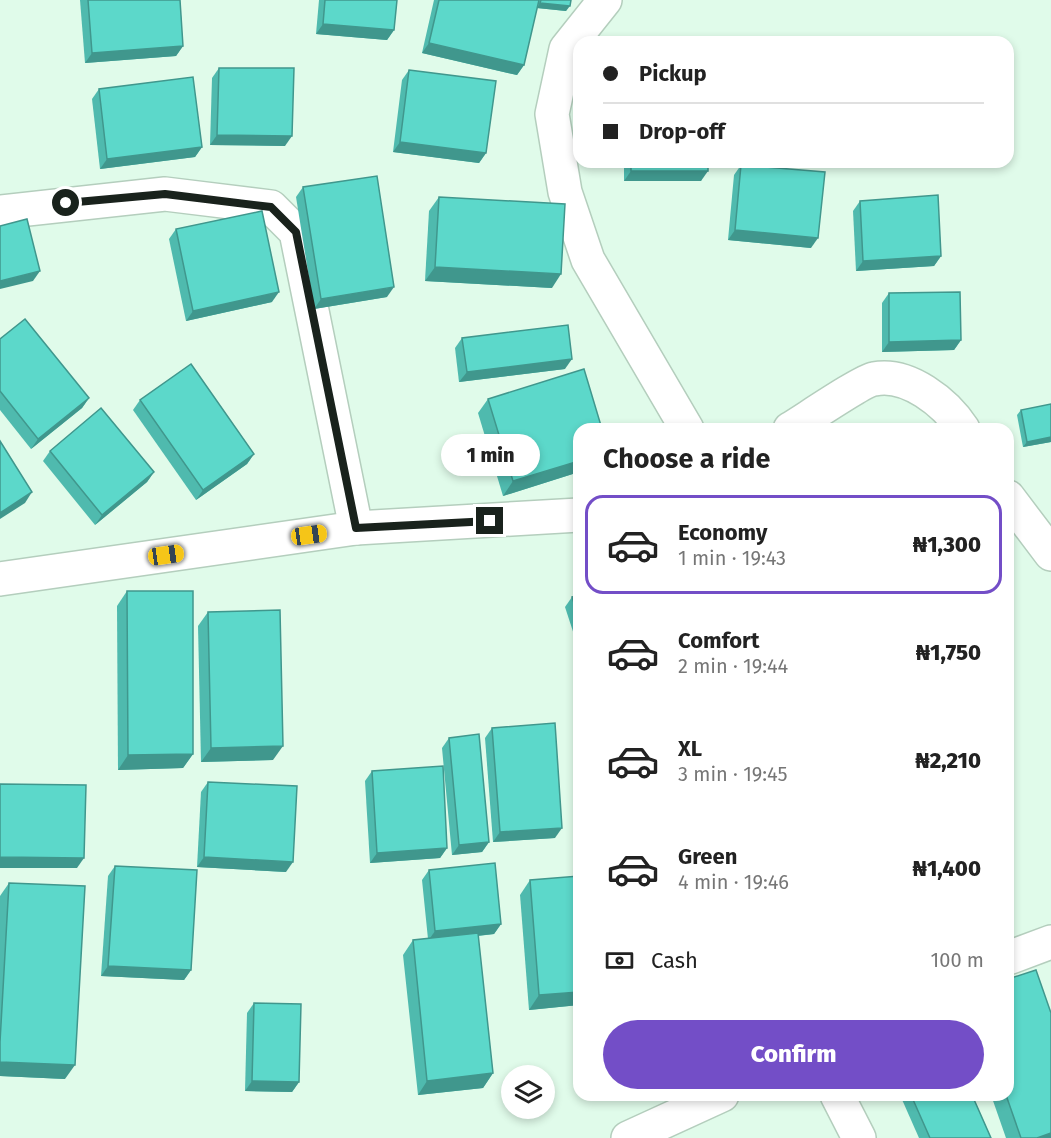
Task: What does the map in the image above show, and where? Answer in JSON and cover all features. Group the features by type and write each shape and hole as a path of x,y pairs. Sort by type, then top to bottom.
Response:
{"street":[{"path":"576,36 605,0"},
{"path":"573,40 566,49 552,114 566,192 588,260 683,423"},
{"path":"0,212 165,194 271,207 296,232 356,528"},
{"path":"800,423 874,378 905,382 930,392 958,423"},
{"path":"1014,505 1051,554"},
{"path":"0,579 356,528 573,515"},
{"path":"1014,956 1051,942"},
{"path":"628,1138 709,1101"},
{"path":"840,1101 859,1138"}],"building":[{"path":"88,0 180,0 183,46 92,53"},
{"path":"325,0 397,0 394,30 323,24"},
{"path":"439,0 539,0 524,65 429,43"},
{"path":"541,0 571,0 570,6 540,3"},
{"path":"219,68 294,68 292,136 217,135"},
{"path":"409,70 496,81 486,153 400,142"},
{"path":"193,77 202,147 107,159 99,89"},
{"path":"631,168 708,168 708,171 631,171"},
{"path":"741,168 825,172 818,238 735,230"},
{"path":"377,176 394,287 321,299 303,187"},
{"path":"938,195 941,256 863,261 860,201"},
{"path":"439,197 565,204 561,274 435,267"},
{"path":"262,211 279,292 193,311 176,229"},
{"path":"27,219 40,271 0,281 0,226"},
{"path":"960,292 961,340 889,342 889,293"},
{"path":"25,319 89,398 38,439 0,391 0,339"},
{"path":"568,325 572,359 467,372 462,338"},
{"path":"191,364 254,454 203,490 140,400"},
{"path":"584,369 600,423 573,423 573,463 513,481 488,399"},
{"path":"1051,404 1051,437 1027,442 1021,410"},
{"path":"101,408 154,472 102,515 50,451"},
{"path":"0,441 32,492 0,513"},
{"path":"127,591 193,591 193,754 128,755"},
{"path":"280,610 283,746 211,748 208,612"},
{"path":"555,723 562,828 500,832 492,728"},
{"path":"479,734 489,842 459,845 449,738"},
{"path":"443,766 447,848 377,853 372,771"},
{"path":"208,782 297,786 293,862 204,857"},
{"path":"0,784 86,785 84,858 0,857"},
{"path":"495,863 501,924 435,931 429,870"},
{"path":"115,866 197,870 191,970 108,966"},
{"path":"573,876 573,992 539,995 530,880"},
{"path":"9,883 85,886 75,1065 0,1062"},
{"path":"478,933 493,1073 427,1081 413,940"},
{"path":"1036,970 1051,1013 1051,1133 1037,1138 1021,1138 1008,1101 1014,1101 1014,977"},
{"path":"254,1003 301,1004 299,1082 252,1081"},
{"path":"914,1101 975,1101 991,1138 930,1138"}],"route":[{"path":"66,203 165,194 271,207 296,232 356,528 490,521"}]}
